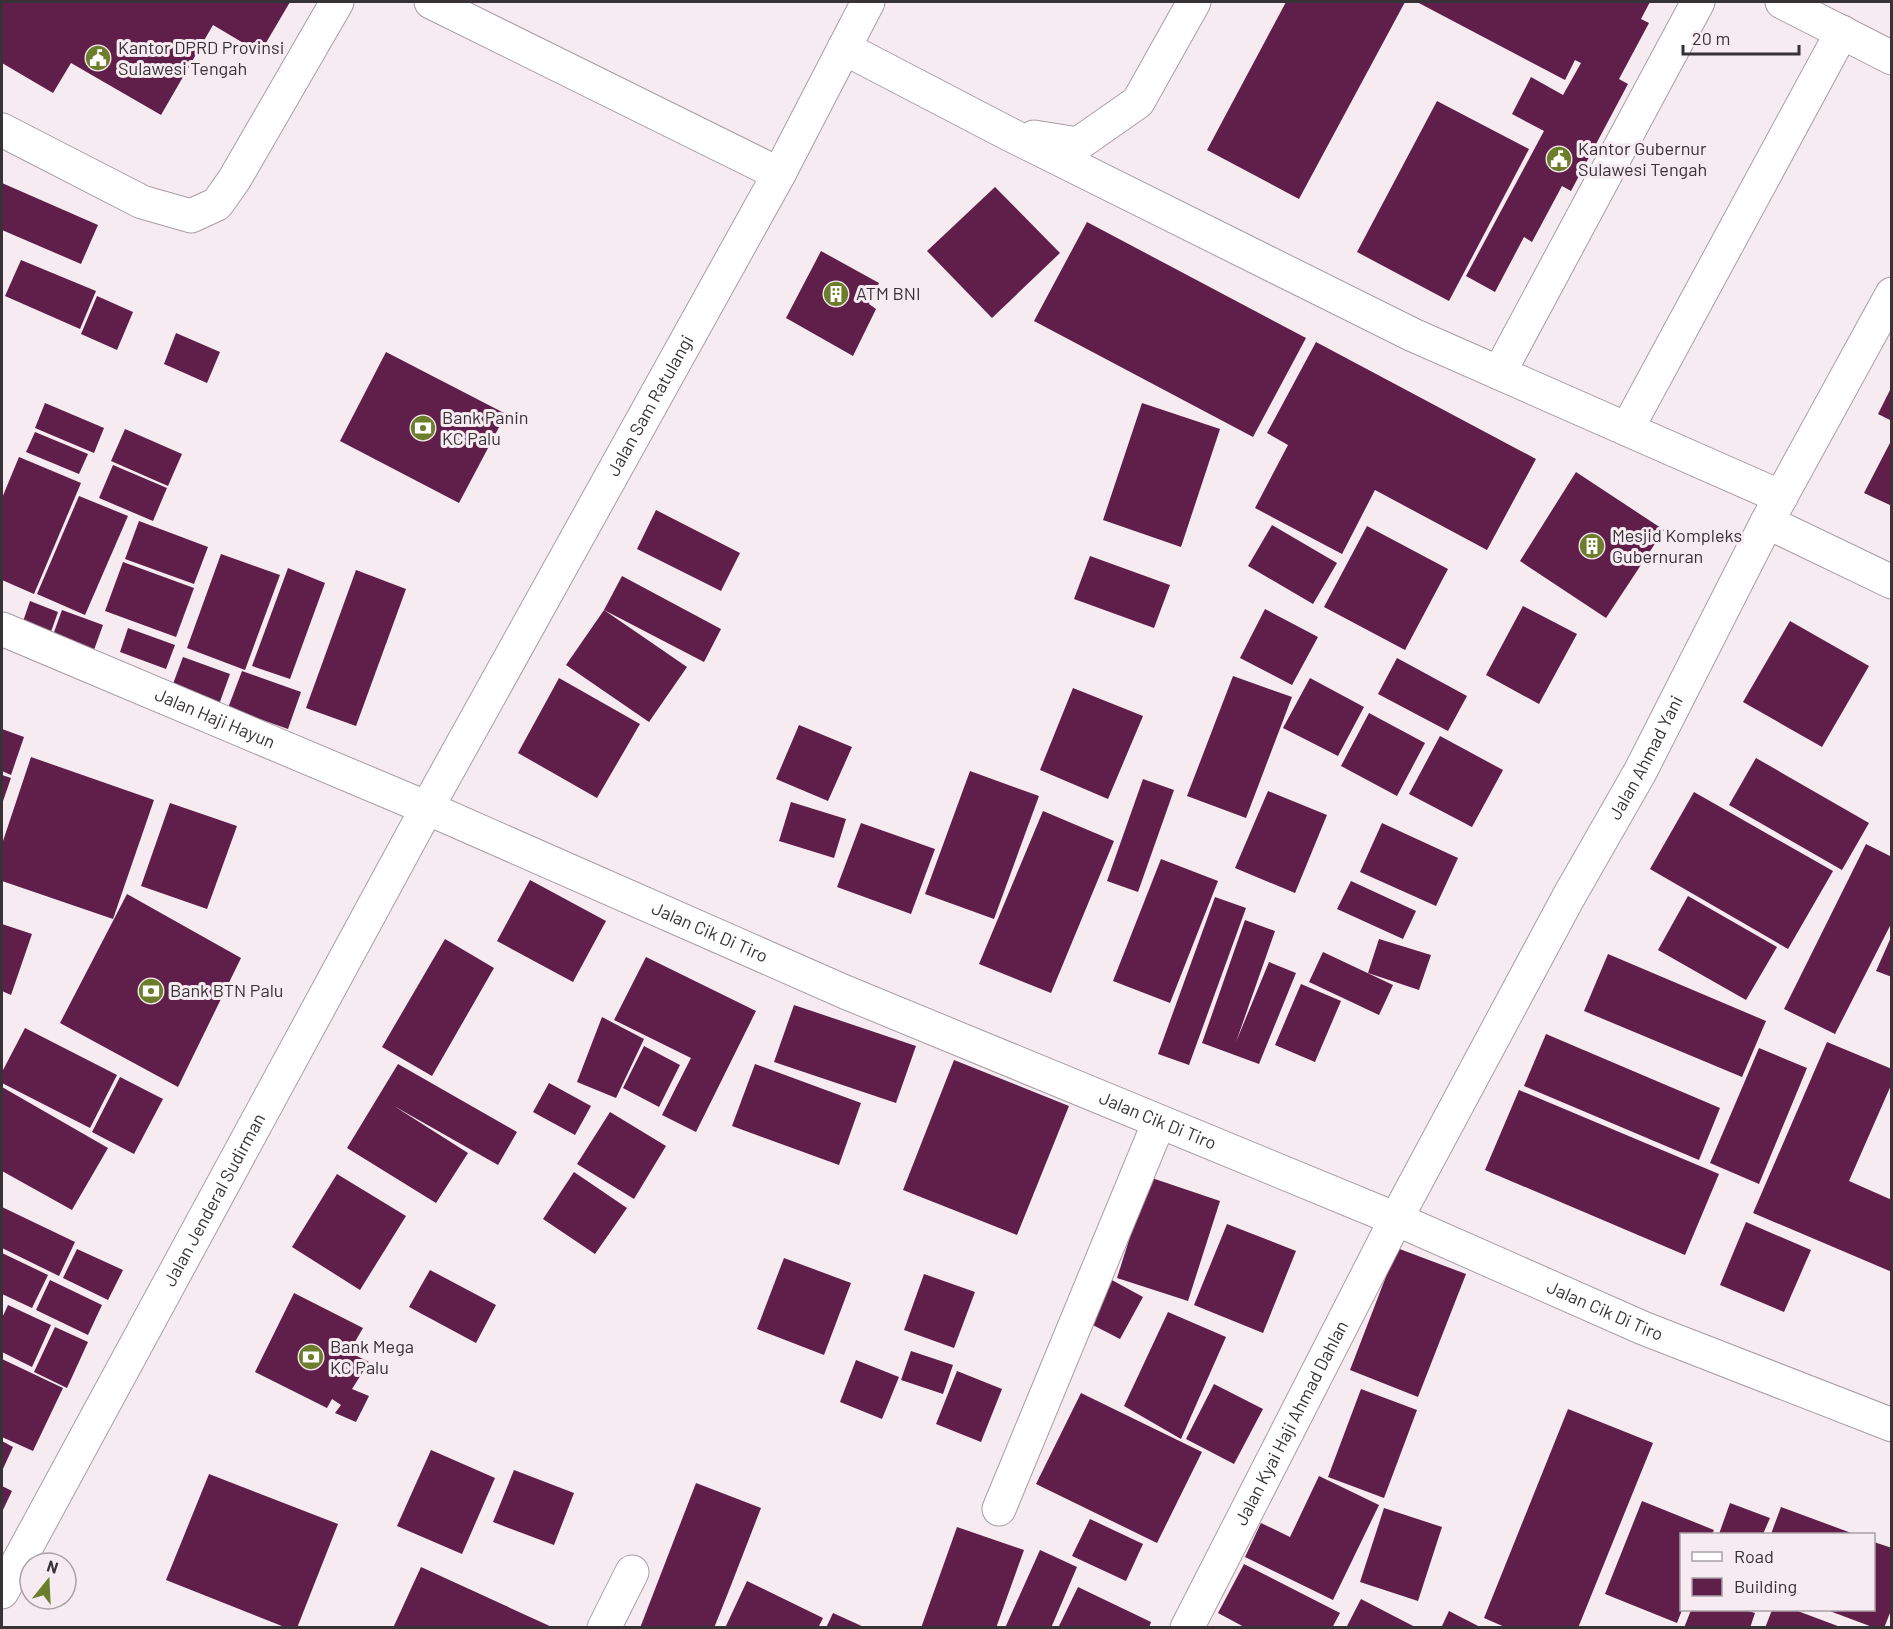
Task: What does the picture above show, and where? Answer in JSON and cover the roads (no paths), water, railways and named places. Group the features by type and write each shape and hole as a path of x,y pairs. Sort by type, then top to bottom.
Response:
{"main road":[{"path":"2,130 142,202 191,216 217,204 234,180 337,2"},
{"path":"431,2 779,174"},
{"name":"Jalan Sam Ratulangi","path":"427,808 779,174 868,2"},
{"path":"1009,134 1078,144 1137,102 1194,2"},
{"path":"1499,373 1698,2"},
{"path":"1782,2 1892,58"},
{"path":"1627,429 1842,32"},
{"path":"844,48 1009,134 1413,335 1627,429 1774,510 1892,582"},
{"name":"Jalan Ahmad Yani","path":"1396,1219 1568,898 1640,772 1774,510 1892,294"},
{"name":"Jalan Haji Hayun","path":"2,629 427,808"},
{"name":"Jalan Cik Di Tiro","path":"427,808 845,992 1396,1219 1643,1328 1892,1425"},
{"name":"Jalan Jenderal Sudirman","path":"2,1593 427,808"},
{"path":"999,1509 1159,1122"},
{"name":"Jalan Kyai Haji Ahmad Dahlan","path":"1187,1628 1396,1219"},
{"path":"604,1628 632,1572"}],"place":[{"name":"Kantor DPRD Provinsi Sulawesi Tengah","path":"98,58"},
{"name":"Kantor Gubernur Sulawesi Tengah","path":"1559,159"},
{"name":"ATM BNI","path":"836,294"},
{"name":"Bank Panin KC Palu","path":"423,428"},
{"name":"Mesjid Kompleks Gubernuran","path":"1592,546"},
{"name":"Bank BTN Palu","path":"151,991"},
{"name":"Bank Mega KC Palu","path":"311,1357"}]}
